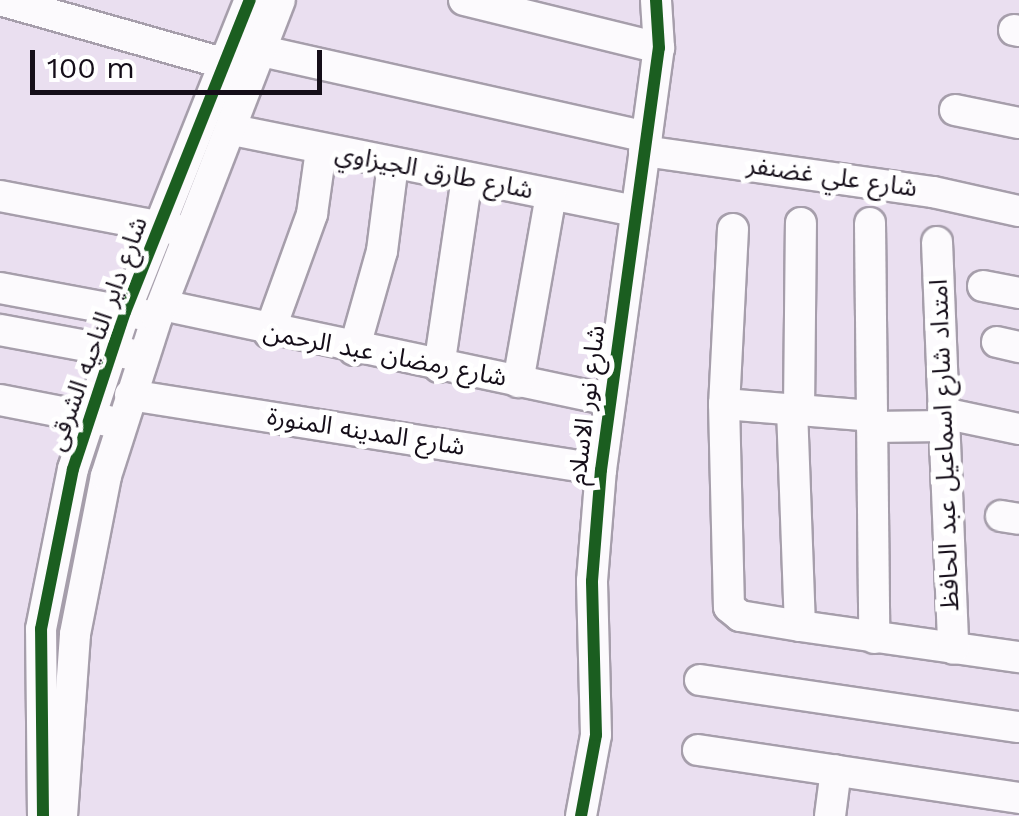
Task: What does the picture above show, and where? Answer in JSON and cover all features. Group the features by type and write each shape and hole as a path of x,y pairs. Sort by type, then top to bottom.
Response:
{"street":[{"name":"شارع علي غضنفر","path":"0,0 248,62 645,144 933,192 1019,211"},
{"name":"شارع داير الناحيه الشرقى","path":"62,816 83,580 143,356 233,130 248,62 250,0"},
{"name":"شارع داير الناحيه الشرقى","path":"43,816 41,629 88,417 159,226 280,0"},
{"path":"464,0 659,48"},
{"name":"شارع نور الاسلام","path":"581,816 596,735 592,581 601,470 659,48 656,0"},
{"path":"955,110 1019,123"},
{"name":"شارع طارق الجيزاوي","path":"233,130 636,211"},
{"path":"268,333 312,214 320,150"},
{"path":"354,350 382,251 393,164"},
{"path":"439,366 467,178"},
{"path":"518,382 551,195"},
{"path":"0,196 191,234"},
{"path":"800,626 796,410 801,223"},
{"path":"870,223 874,638"},
{"path":"734,229 724,404 727,598 736,614 1019,657"},
{"name":"امتداد شارع اسماعيل عبد الحافظ","path":"937,242 952,649"},
{"path":"982,286 1019,292"},
{"name":"شارع رمضان عبد الرحمن","path":"0,288 124,312 159,311 608,400"},
{"path":"0,330 143,356"},
{"name":"شارع المدينه المنورة","path":"0,400 88,417 126,409 601,470"},
{"path":"724,404 872,421 944,420 1019,430"},
{"path":"700,680 1019,727"},
{"path":"698,750 1019,798"},
{"path":"830,816 836,770"}],"cycle path":[{"path":"43,816 41,629 73,469 125,312 250,0"},
{"path":"581,816 596,735 592,581 601,470 659,48 656,0"}]}
